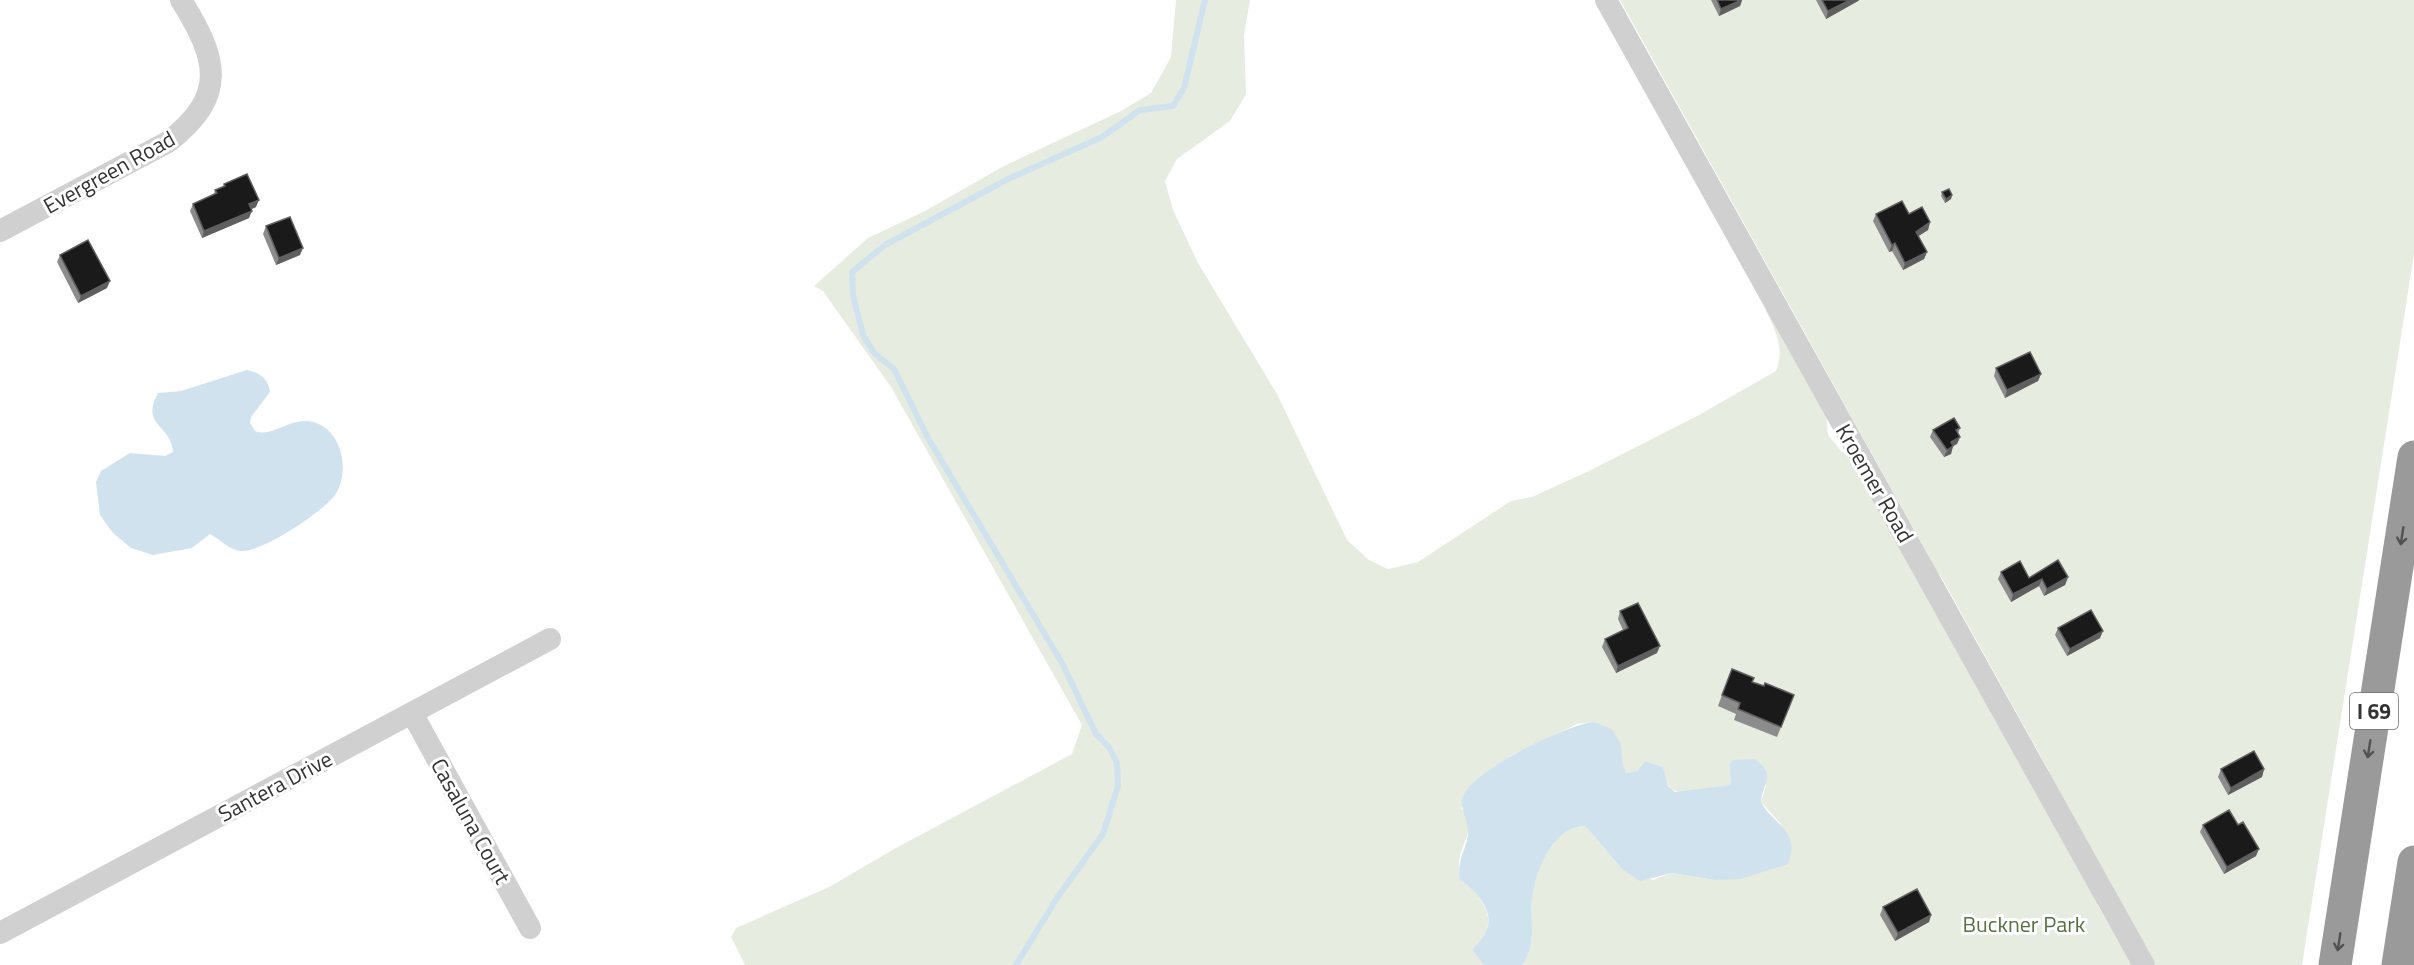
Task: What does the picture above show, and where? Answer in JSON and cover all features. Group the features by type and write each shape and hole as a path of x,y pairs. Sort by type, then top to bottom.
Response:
{"highway":[{"name":"I 69","path":"2335,965 2414,457"},
{"path":"2398,965 2414,862"}],"street":[{"name":"Evergreen Road","path":"0,231 168,142 189,126 207,100 213,82 212,62 201,32 181,0"},
{"name":"Kroemer Road","path":"1606,0 2144,965"},
{"name":"Santera Drive","path":"0,933 550,639"},
{"name":"Casaluna Court","path":"412,713 530,928"}],"green space":[{"name":"Buckner Park","path":"1176,0 1250,0 1244,35 1246,94 1230,121 1177,159 1165,181 1173,210 1198,263 1277,394 1347,540 1369,560 1388,569 1418,562 1511,501 1532,497 1589,471 1699,415 1776,371 1779,362 1779,345 1763,304 1826,412 1828,435 1842,452 1855,458 1931,560 1620,0 2414,0 2414,254 2302,965 2156,965 2075,821 2098,906 2132,965 1522,965 1532,939 1533,892 1539,871 1556,841 1573,828 1584,826 1588,829 1622,869 1653,880 1672,873 1714,880 1781,824 1761,802 1766,786 1729,765 1731,782 1729,785 1682,792 1670,787 1663,767 1645,761 1637,771 1626,773 1593,722 1577,724 1510,756 1461,808 1468,822 1468,834 1459,860 1460,880 1477,895 1488,916 1486,931 1472,950 1484,965 745,965 731,937 736,928 829,887 896,848 1072,754 1082,725 891,387 823,291 814,286 868,238 925,211 1004,166 1121,111 1151,93 1171,57","holes":["1938,571 2049,771 2045,770 1956,620"]}],"water":[{"path":"247,370 263,377 270,392 251,417 250,423 255,431 270,431 302,421 321,425 335,438 343,467 335,495 292,530 251,550 233,549 210,534 192,548 153,555 131,548 113,533 100,515 96,482 101,471 130,453 165,456 173,452 167,435 154,419 152,412 158,393 181,391"},
{"path":"1593,722 1612,729 1621,745 1626,773 1637,771 1645,761 1663,767 1668,786 1675,792 1729,785 1731,782 1729,765 1733,760 1755,759 1766,770 1767,775 1761,802 1789,836 1791,853 1788,864 1740,879 1714,880 1672,873 1640,881 1622,869 1588,829 1584,826 1573,828 1556,841 1539,871 1533,892 1532,939 1522,965 1484,965 1472,950 1486,931 1488,916 1482,902 1472,889 1460,880 1459,874 1468,834 1462,806 1463,796 1471,785 1484,774 1522,750 1562,731"}],"building":[{"path":"1717,0 1741,0 1721,9"},
{"path":"1822,0 1850,0 1828,11"},
{"path":"247,174 259,200 249,204 252,211 204,231 193,204 217,193 215,190 225,186 224,184"},
{"path":"1949,189 1952,195 1946,199 1942,192"},
{"path":"1902,201 1909,214 1922,207 1930,222 1916,232 1927,252 1905,263 1895,243 1892,245 1876,214"},
{"path":"290,217 303,248 279,258 266,226"},
{"path":"88,240 110,281 81,296 60,255"},
{"path":"2030,352 2041,374 2007,390 1996,368"},
{"path":"1954,418 1960,428 1956,430 1960,437 1951,442 1953,446 1947,450 1933,430"},
{"path":"2058,560 2068,577 2047,589 2042,579 2013,594 2001,572 2020,561 2029,578"},
{"path":"1638,603 1660,646 1618,666 1605,639 1628,628 1620,611"},
{"path":"2091,610 2103,631 2070,649 2058,628"},
{"path":"1732,669 1754,678 1752,682 1764,686 1765,683 1794,695 1781,727 1738,709 1740,703 1722,695"},
{"path":"2254,751 2264,769 2231,788 2221,769"},
{"path":"2229,810 2238,825 2243,822 2259,849 2227,867 2203,825"},
{"path":"1917,889 1931,915 1898,933 1883,907"}],"waterway":[{"path":"1016,965 1057,898 1103,834 1118,786 1117,763 1109,747 1096,734 1062,663 928,438 894,369 874,353 863,335 853,295 852,272 885,245 1008,179 1102,137 1140,110 1173,106 1184,88 1205,0"}]}
